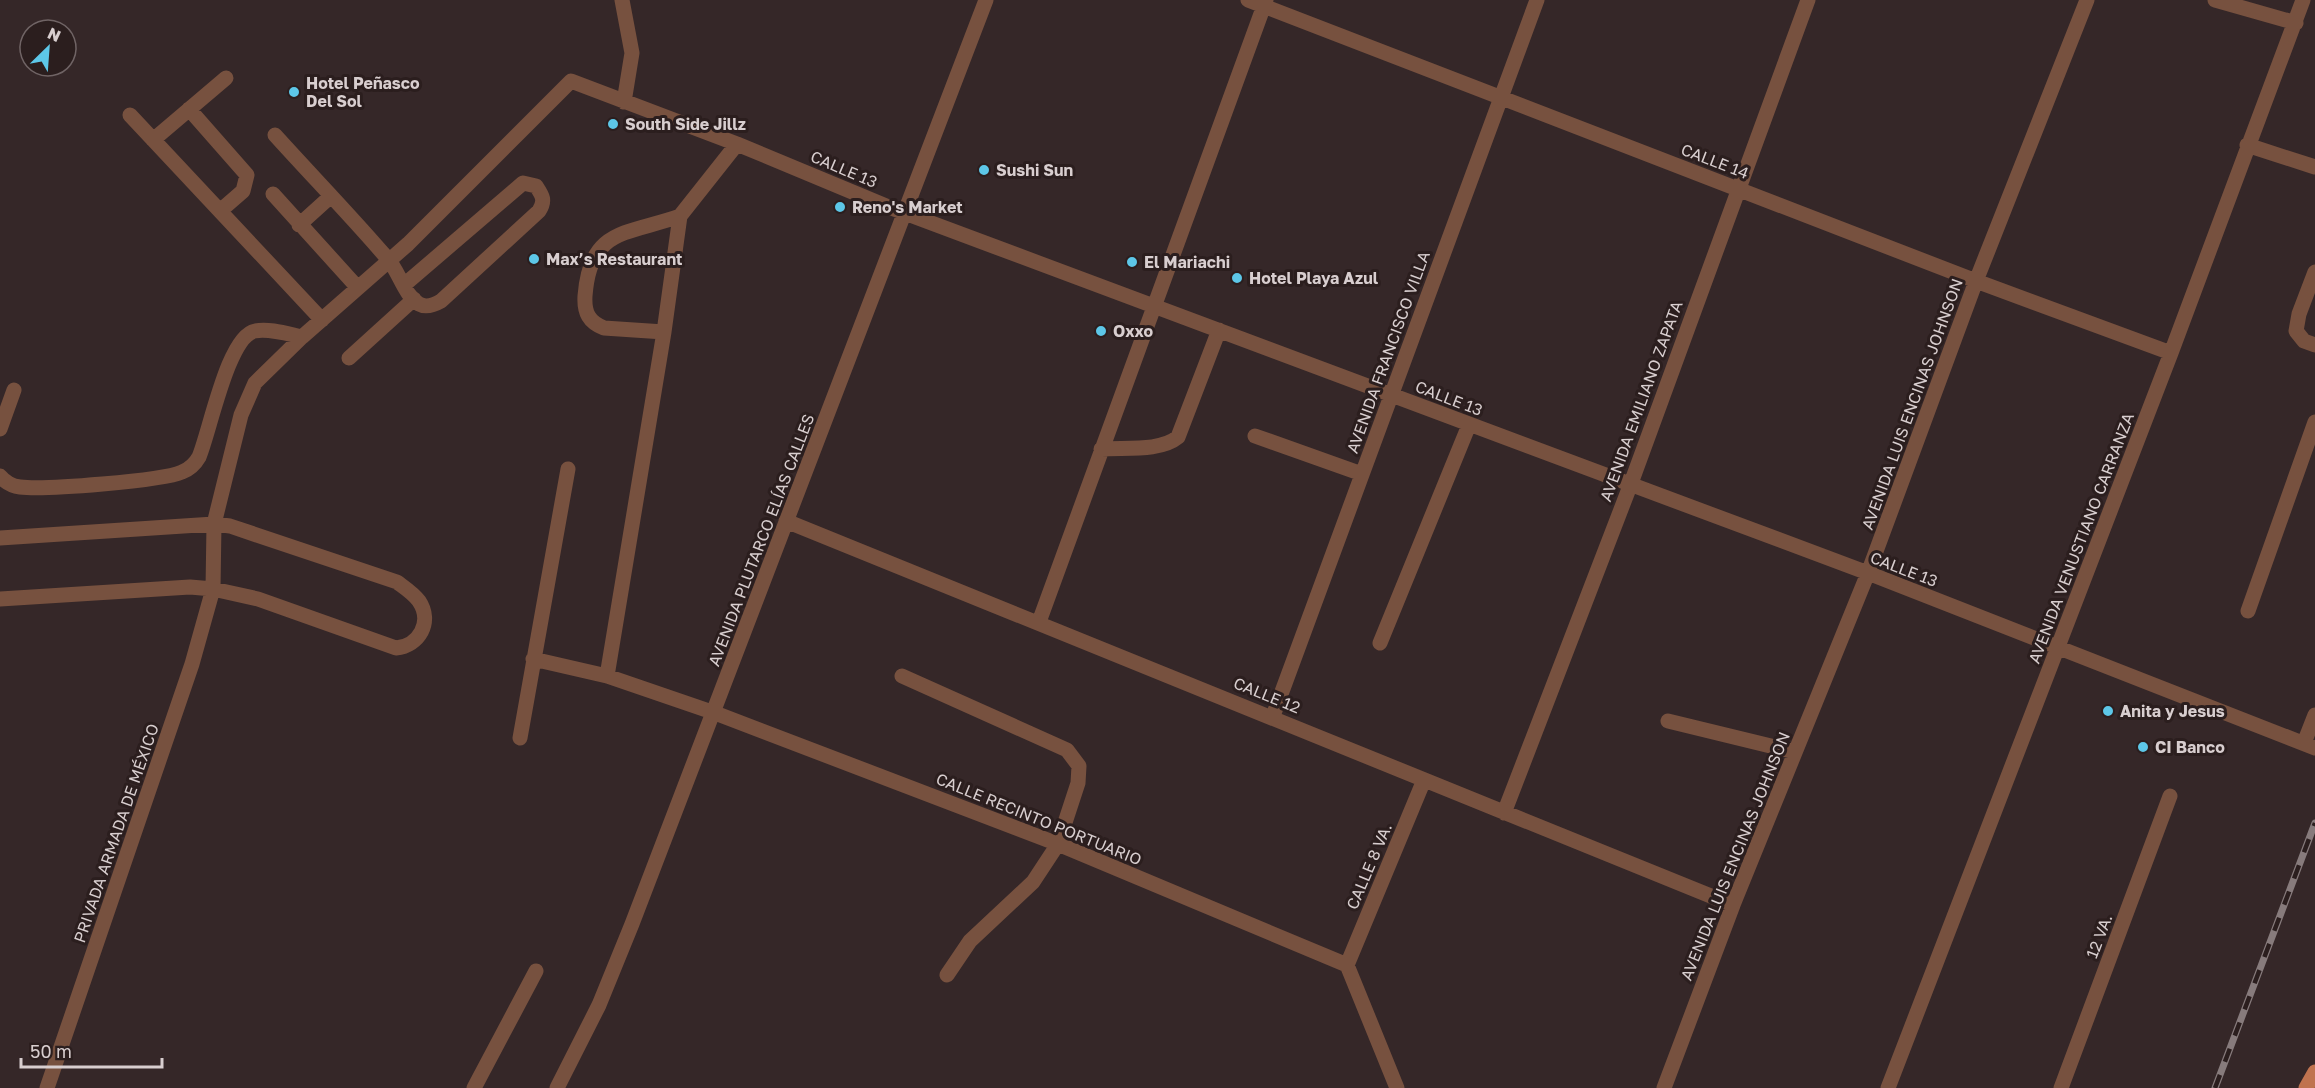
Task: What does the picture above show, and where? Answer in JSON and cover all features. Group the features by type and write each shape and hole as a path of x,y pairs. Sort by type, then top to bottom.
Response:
{"main road":[{"path":"2306,1088 2315,1072"}],"street":[{"path":"622,0 632,53 624,102"},
{"name":"AVENIDA PLUTARCO ELÍAS CALLES","path":"557,1088 599,1005 715,713 786,520 986,0"},
{"name":"CALLE 14","path":"1248,0 1265,3 1976,281 2171,353"},
{"name":"AVENIDA FRANCISCO VILLA","path":"1273,716 1500,96 1538,0"},
{"name":"AVENIDA EMILIANO ZAPATA","path":"1504,813 1630,486 1808,0"},
{"name":"AVENIDA LUIS ENCINAS JOHNSON","path":"1664,1088 1732,905 1868,573 1976,281 2087,0"},
{"path":"2215,0 2296,23"},
{"path":"1039,622 1265,3"},
{"name":"AVENIDA VENUSTIANO CARRANZA","path":"1888,1088 2171,353 2247,145 2296,23 2307,3"},
{"path":"153,140 226,78"},
{"name":"CALLE 13","path":"571,81 737,144 905,213 1630,486 1868,573 2309,746"},
{"name":"PRIVADA ARMADA DE MÉXICO","path":"48,1088 192,663 213,589 214,524 244,404 255,383 302,337 390,260 571,81"},
{"path":"189,109 247,175 243,190 220,211"},
{"path":"130,115 322,320"},
{"path":"275,135 390,260 404,285 414,299 426,306 441,302 539,211 543,196 536,186 523,183 404,285"},
{"path":"607,676 664,332 680,216 737,144"},
{"path":"2247,145 2315,167"},
{"path":"273,194 358,288"},
{"path":"299,225 330,197"},
{"path":"664,332 604,328 596,325 590,319 584,306 587,274 596,252 609,240 680,216"},
{"path":"2315,272 2299,314 2296,330 2300,337 2315,345"},
{"path":"349,357 414,299"},
{"path":"1101,449 1161,445 1172,442 1178,437 1219,330"},
{"path":"0,476 14,486 28,487 158,478 181,473 190,468 199,457 232,355 244,336 256,331 264,331 302,337"},
{"path":"0,429 14,390"},
{"path":"2248,611 2315,422"},
{"path":"1380,643 1469,425"},
{"path":"1255,436 1362,474"},
{"path":"520,738 568,469"},
{"name":"CALLE 12","path":"786,520 1273,716 1732,905"},
{"path":"0,538 214,524 246,530 397,582 421,603 424,625 415,642 406,647 396,648 258,599 213,589 190,587 0,599"},
{"name":"CALLE RECINTO PORTUARIO","path":"533,659 607,676 715,713 1058,844 1347,965"},
{"path":"902,676 1067,750 1079,766 1078,783 1058,844 1033,882 970,941 947,975"},
{"path":"2309,746 2315,715"},
{"path":"1668,721 1795,752"},
{"name":"CALLE 8 VA.","path":"1347,965 1424,780"},
{"name":"12 VA.","path":"2061,1088 2170,796"},
{"path":"1347,965 1397,1088"},
{"path":"474,1088 536,971"}],"railway":[{"path":"2215,1088 2315,823"}],"place":[{"name":"Hotel Peñasco Del Sol","path":"294,92"},
{"name":"South Side Jillz","path":"613,124"},
{"name":"Sushi Sun","path":"984,170"},
{"name":"Reno's Market","path":"840,207"},
{"name":"Max’s Restaurant","path":"534,259"},
{"name":"El Mariachi","path":"1132,262"},
{"name":"Hotel Playa Azul","path":"1237,278"},
{"name":"Oxxo","path":"1101,331"},
{"name":"Anita y Jesus","path":"2108,711"},
{"name":"CI Banco","path":"2143,747"}]}
